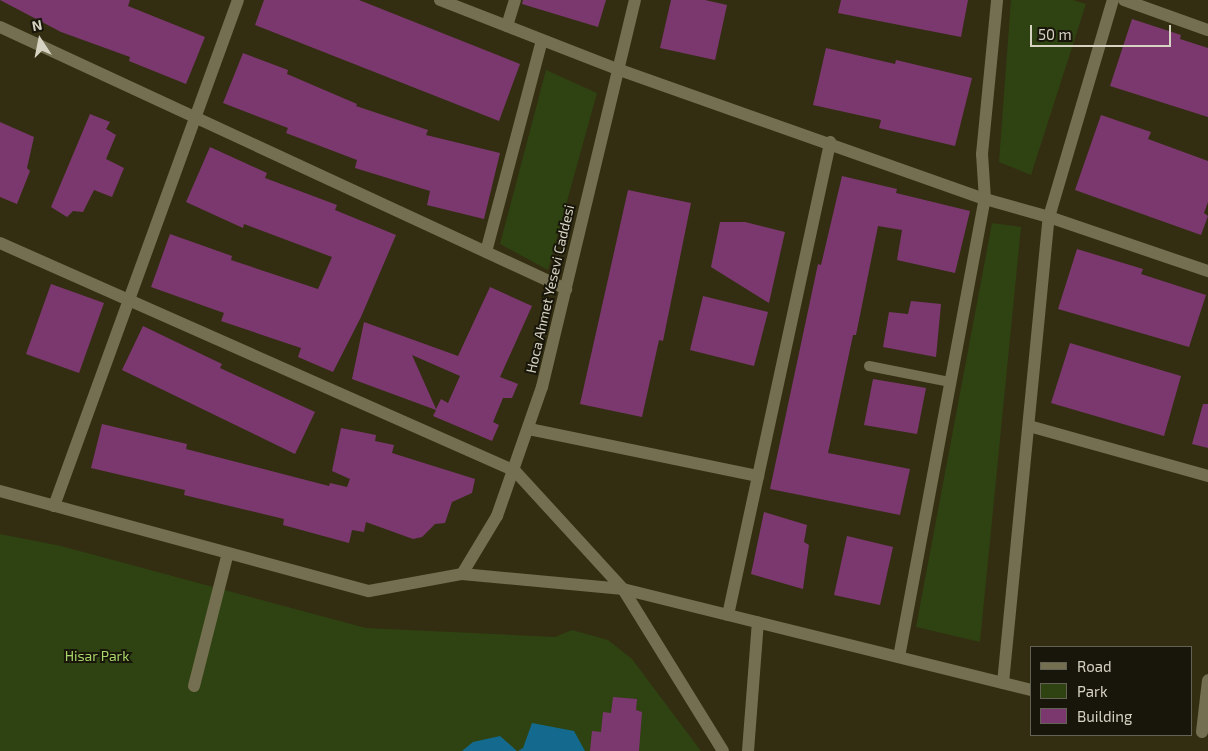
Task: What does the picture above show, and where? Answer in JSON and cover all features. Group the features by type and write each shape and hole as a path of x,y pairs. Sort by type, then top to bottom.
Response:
{"street":[{"path":"54,506 238,0"},
{"path":"440,0 617,69 830,142 985,199 1049,217 1208,271"},
{"path":"507,26 515,0"},
{"name":"Hoca Ahmet Yesevi Caddesi","path":"462,574 497,516 529,429 566,289 634,0"},
{"path":"899,657 985,199 982,154 997,0"},
{"path":"1003,683 1049,217 1113,0"},
{"path":"1124,0 1208,30"},
{"path":"0,27 566,289"},
{"path":"486,252 542,40"},
{"path":"728,615 830,142"},
{"path":"0,243 129,302 515,471 623,590 723,751"},
{"path":"1029,426 1208,476"},
{"path":"529,429 758,476"},
{"path":"0,491 369,591 462,574 623,590 1030,690"},
{"path":"194,686 228,553"},
{"path":"748,751 758,622"},
{"path":"1200,731 1208,680"}],"lane":[{"path":"869,366 950,382"}],"green space":[{"path":"1011,0 1073,0 1086,4 1031,175 999,162"},
{"path":"546,70 597,93 548,270 500,244"},
{"path":"992,223 1021,227 980,642 916,627"},
{"name":"Hisar Park","path":"0,534 61,546 366,628 555,637 572,630 608,640 632,659 701,751 0,751"}],"water":[{"path":"532,723 574,731 585,751 518,751 523,748"},
{"path":"500,736 517,751 462,751 473,742"}],"building":[{"path":"0,0 130,0 128,6 205,37 186,84 129,61 130,57 61,32"},
{"path":"264,0 359,0 520,64 499,121 255,25"},
{"path":"523,0 606,0 598,27 522,4"},
{"path":"671,0 705,0 727,5 715,60 660,48"},
{"path":"841,0 968,0 961,37 838,13"},
{"path":"1132,19 1181,35 1180,39 1208,48 1208,117 1110,86"},
{"path":"826,48 895,64 896,60 972,78 955,146 879,128 881,120 813,105"},
{"path":"243,53 288,70 287,74 357,104 356,106 428,130 426,135 500,153 484,219 427,205 430,191 355,168 357,160 286,133 288,128 223,103"},
{"path":"90,114 110,122 106,129 116,135 106,159 124,168 112,197 94,190 83,212 73,211 67,217 51,207"},
{"path":"1101,115 1151,132 1148,139 1208,161 1208,202 1204,213 1208,216 1201,235 1075,190"},
{"path":"0,122 34,137 27,168 30,171 17,204 0,197"},
{"path":"210,147 267,173 265,178 337,205 335,210 396,235 361,317 333,372 298,357 301,348 221,321 224,313 151,287 170,234 232,256 231,260 318,289 332,257 244,224 243,228 186,202"},
{"path":"842,176 897,189 896,193 970,211 955,273 897,260 902,230 878,226 856,335 853,335 828,453 910,469 900,515 770,489 818,264 821,265"},
{"path":"628,190 691,203 663,341 659,340 642,417 580,404"},
{"path":"720,222 745,222 785,232 769,303 711,267"},
{"path":"1077,249 1143,269 1141,274 1206,295 1189,347 1058,309"},
{"path":"51,284 104,303 79,373 26,354"},
{"path":"490,287 532,306 500,377 518,384 512,398 503,398 493,422 499,425 492,441 433,416 436,410 352,379 364,322 458,356","holes":["412,355 460,376 448,403 441,399 436,409"]},
{"path":"703,296 768,312 754,366 690,350"},
{"path":"911,301 941,304 936,357 883,347 889,312 908,314"},
{"path":"143,326 222,364 220,368 315,412 295,454 122,370"},
{"path":"1070,343 1181,376 1164,436 1051,403"},
{"path":"873,379 926,388 917,434 864,425"},
{"path":"1203,404 1208,404 1208,448 1192,444"},
{"path":"102,424 187,444 186,449 329,486 330,483 347,487 350,479 332,471 341,428 376,435 375,441 394,445 392,453 475,479 472,493 452,502 445,523 435,524 422,537 413,539 366,522 364,532 352,530 349,543 283,525 284,519 184,495 185,490 91,468"},
{"path":"764,512 807,525 804,542 809,545 803,589 751,574"},
{"path":"847,536 893,547 880,605 834,595"},
{"path":"613,697 637,699 636,710 642,712 639,751 590,751 592,731 601,732 603,712 611,713"}]}
